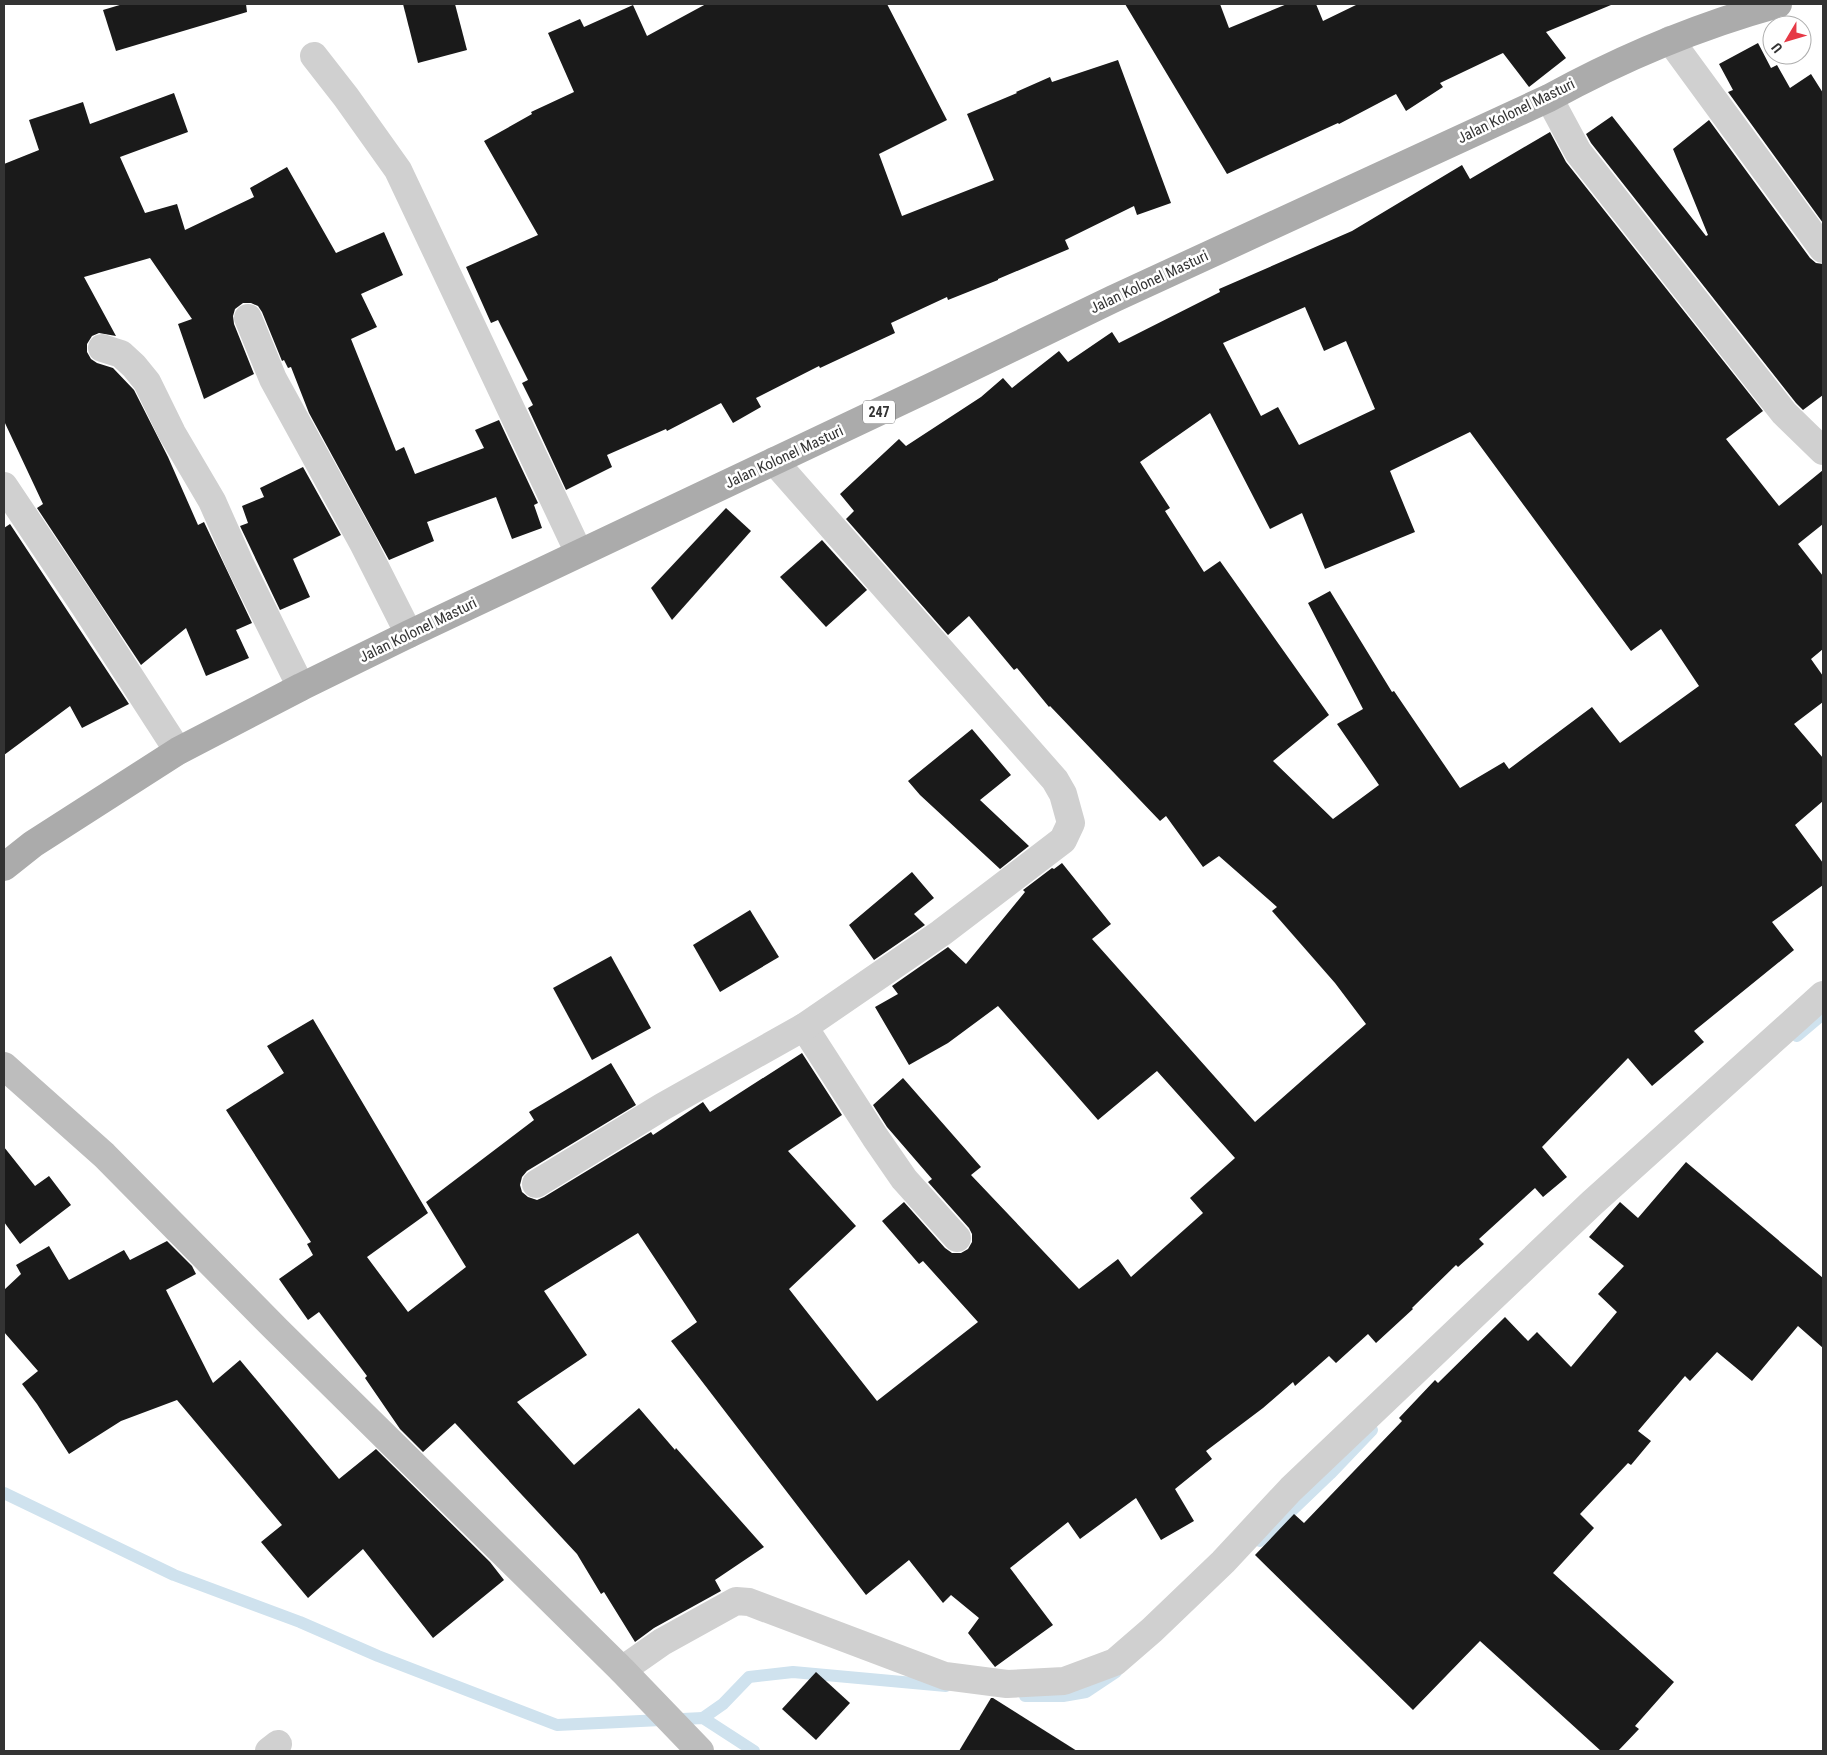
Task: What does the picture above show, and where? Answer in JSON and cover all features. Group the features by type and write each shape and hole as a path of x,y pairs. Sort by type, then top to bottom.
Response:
{"main road":[{"name":"Jalan Kolonel Masturi","path":"4,867 33,844 178,751 300,687 1113,299 1549,98 1590,75 1670,40 1778,4"}],"street":[{"path":"1670,40 1823,249"},
{"path":"314,56 398,170 579,553"},
{"path":"1549,98 1567,134 1583,160 1784,412 1823,451"},
{"path":"248,318 273,379 363,543 409,634"},
{"path":"102,348 121,354 147,382 172,433 212,501 240,564 300,687"},
{"path":"536,1184 662,1107 804,1027 941,933 1063,840 1071,824 1063,794 1055,780 774,461"},
{"path":"4,486 178,751"},
{"path":"622,1670 662,1642 736,1601 749,1602 945,1676 1008,1684 1064,1681 1114,1662 1152,1630 1224,1562 1291,1489 1592,1203 1823,995"},
{"path":"804,1027 904,1179 956,1238"},
{"path":"4,1066 104,1155 622,1670 700,1751"}],"building":[{"path":"123,4 246,4 247,12 116,51 103,10"},
{"path":"403,4 455,4 467,50 418,63"},
{"path":"706,4 887,4 947,120 879,154 902,216 994,180 967,114 1050,77 1052,82 1118,60 1171,203 1137,215 1134,206 1065,240 1069,249 948,300 947,297 891,323 895,333 820,368 819,366 756,398 761,407 733,423 721,403 667,431 666,429 607,455 612,467 566,490 528,408 533,405 522,383 528,380 498,320 491,323 466,267 538,235 484,141 532,114 531,112 574,92 548,33 580,19 584,27 633,5 647,36"},
{"path":"1125,4 1220,4 1229,28 1287,4 1316,4 1323,21 1358,4 1611,5 1546,32 1566,58 1529,87 1503,53 1440,83 1443,87 1406,111 1396,94 1339,124 1227,174"},
{"path":"1758,43 1762,51 1762,65 1769,65 1771,68 1777,65 1790,88 1811,74 1823,93 1823,223 1728,92 1733,90 1719,64"},
{"path":"174,93 188,132 120,157 145,213 177,204 185,230 254,197 250,188 287,167 336,253 384,232 403,275 361,294 377,327 351,339 396,451 404,447 415,474 484,448 475,430 499,420 538,503 534,505 542,528 512,539 496,497 427,522 434,541 389,560 309,413 291,367 288,368 284,360 282,361 258,306 251,303 243,303 235,309 233,316 234,324 254,374 204,399 178,324 192,319 150,258 84,277 116,336 99,333 92,336 87,344 87,352 91,359 97,363 113,368 134,390 168,457 198,525 204,522 252,623 236,630 249,658 206,676 186,628 141,665 37,508 43,504 4,421 4,164 39,150 29,120 83,102 90,124"},
{"path":"1612,116 1706,236 1708,235 1673,149 1709,120 1810,258 1816,263 1823,264 1823,395 1803,410 1591,143 1586,134"},
{"path":"1550,132 1566,162 1763,411 1726,439 1779,506 1823,470 1823,524 1798,544 1823,576 1823,649 1811,659 1823,676 1823,702 1794,724 1823,758 1823,801 1795,825 1823,863 1823,885 1772,922 1794,950 1694,1031 1704,1042 1652,1086 1628,1058 1542,1147 1567,1177 1543,1197 1535,1188 1479,1239 1484,1244 1458,1267 1456,1265 1376,1343 1368,1334 1336,1363 1329,1356 1295,1386 1293,1382 1263,1408 1206,1451 1212,1459 1175,1489 1194,1521 1161,1540 1136,1498 1080,1539 1068,1522 1010,1568 1053,1625 995,1667 968,1633 979,1618 951,1595 943,1603 909,1560 866,1595 671,1341 697,1322 638,1233 544,1291 587,1355 517,1402 574,1465 639,1408 764,1547 715,1580 721,1591 654,1628 635,1642 604,1592 601,1594 577,1554 455,1423 423,1452 400,1429 365,1378 367,1376 319,1312 308,1320 279,1279 313,1255 307,1244 311,1242 226,1110 284,1073 267,1046 313,1019 428,1213 367,1257 408,1312 466,1267 426,1202 534,1120 529,1112 611,1063 636,1105 527,1171 522,1177 520,1185 522,1192 528,1197 537,1200 651,1132 653,1135 703,1102 710,1112 802,1053 842,1115 788,1151 856,1226 789,1289 877,1401 978,1322 923,1261 919,1264 882,1221 904,1202 945,1248 952,1253 961,1253 968,1249 972,1242 972,1234 969,1228 928,1182 932,1179 887,1127 873,1105 903,1078 981,1167 971,1175 1079,1289 1118,1259 1131,1277 1203,1213 1190,1198 1235,1158 1157,1071 1098,1120 998,1006 948,1043 909,1065 875,1007 898,994 892,986 948,947 966,964 1025,892 1023,890 1052,868 1054,869 1062,863 1111,924 1092,939 1255,1122 1366,1024 1335,983 1272,911 1277,907 1219,856 1203,867 1166,816 1160,821 1049,707 1017,668 1014,670 969,616 948,635 846,519 854,511 840,494 899,439 906,446 981,397 1003,378 1012,388 1059,351 1068,362 1112,332 1119,343 1220,292 1219,289 1352,231 1462,165 1470,179","holes":["1305,307 1324,351 1346,341 1375,409 1299,445 1278,407 1261,416 1223,343","1210,413 1270,529 1302,513 1325,569 1415,532 1390,471 1470,432 1631,651 1661,629 1699,686 1620,743 1592,707 1509,769 1504,762 1460,788 1394,691 1392,692 1330,591 1308,603 1363,709 1337,724 1379,785 1333,819 1273,761 1329,715 1220,561 1204,572 1165,511 1170,508 1140,462"]},
{"path":"303,467 341,535 293,559 310,597 280,610 240,526 248,523 242,506 264,497 260,488"},
{"path":"726,508 751,531 672,620 651,588"},
{"path":"10,524 129,704 82,728 70,706 4,755 4,528"},
{"path":"822,540 867,590 826,627 780,577"},
{"path":"972,729 1011,775 980,800 1029,846 1000,869 920,795 908,781"},
{"path":"912,872 934,898 914,914 925,925 874,960 849,925"},
{"path":"750,910 779,957 720,992 693,945"},
{"path":"611,956 651,1028 592,1060 553,988"},
{"path":"4,1147 35,1186 49,1176 71,1205 20,1244 4,1222"},
{"path":"1686,1162 1823,1278 1823,1348 1798,1326 1752,1381 1717,1352 1690,1381 1685,1376 1638,1431 1651,1441 1631,1465 1628,1463 1580,1514 1594,1528 1553,1573 1674,1682 1635,1726 1639,1729 1618,1751 1601,1751 1480,1641 1413,1710 1255,1555 1294,1514 1304,1523 1402,1421 1399,1418 1435,1380 1438,1383 1505,1317 1528,1341 1537,1332 1571,1367 1617,1312 1598,1294 1624,1266 1589,1237 1620,1202 1638,1218"},
{"path":"167,1241 192,1266 196,1274 166,1290 213,1383 240,1360 339,1479 376,1449 490,1562 504,1580 433,1638 363,1549 308,1598 261,1542 282,1525 177,1400 121,1421 69,1454 22,1384 38,1371 4,1332 4,1290 21,1274 16,1265 49,1246 69,1280 124,1250 130,1260"},
{"path":"816,1672 850,1703 816,1740 782,1709"},
{"path":"991,1698 993,1698 1077,1751 959,1751"}],"waterway":[{"path":"1797,1036 1823,1014"},
{"path":"1260,1541 1330,1474 1372,1430"},
{"path":"4,1493 174,1575 300,1622 378,1656 557,1725 703,1718 754,1751"},
{"path":"703,1718 723,1704 749,1677 793,1672 946,1686"},
{"path":"1025,1696 1063,1696 1086,1692 1116,1672"}]}
